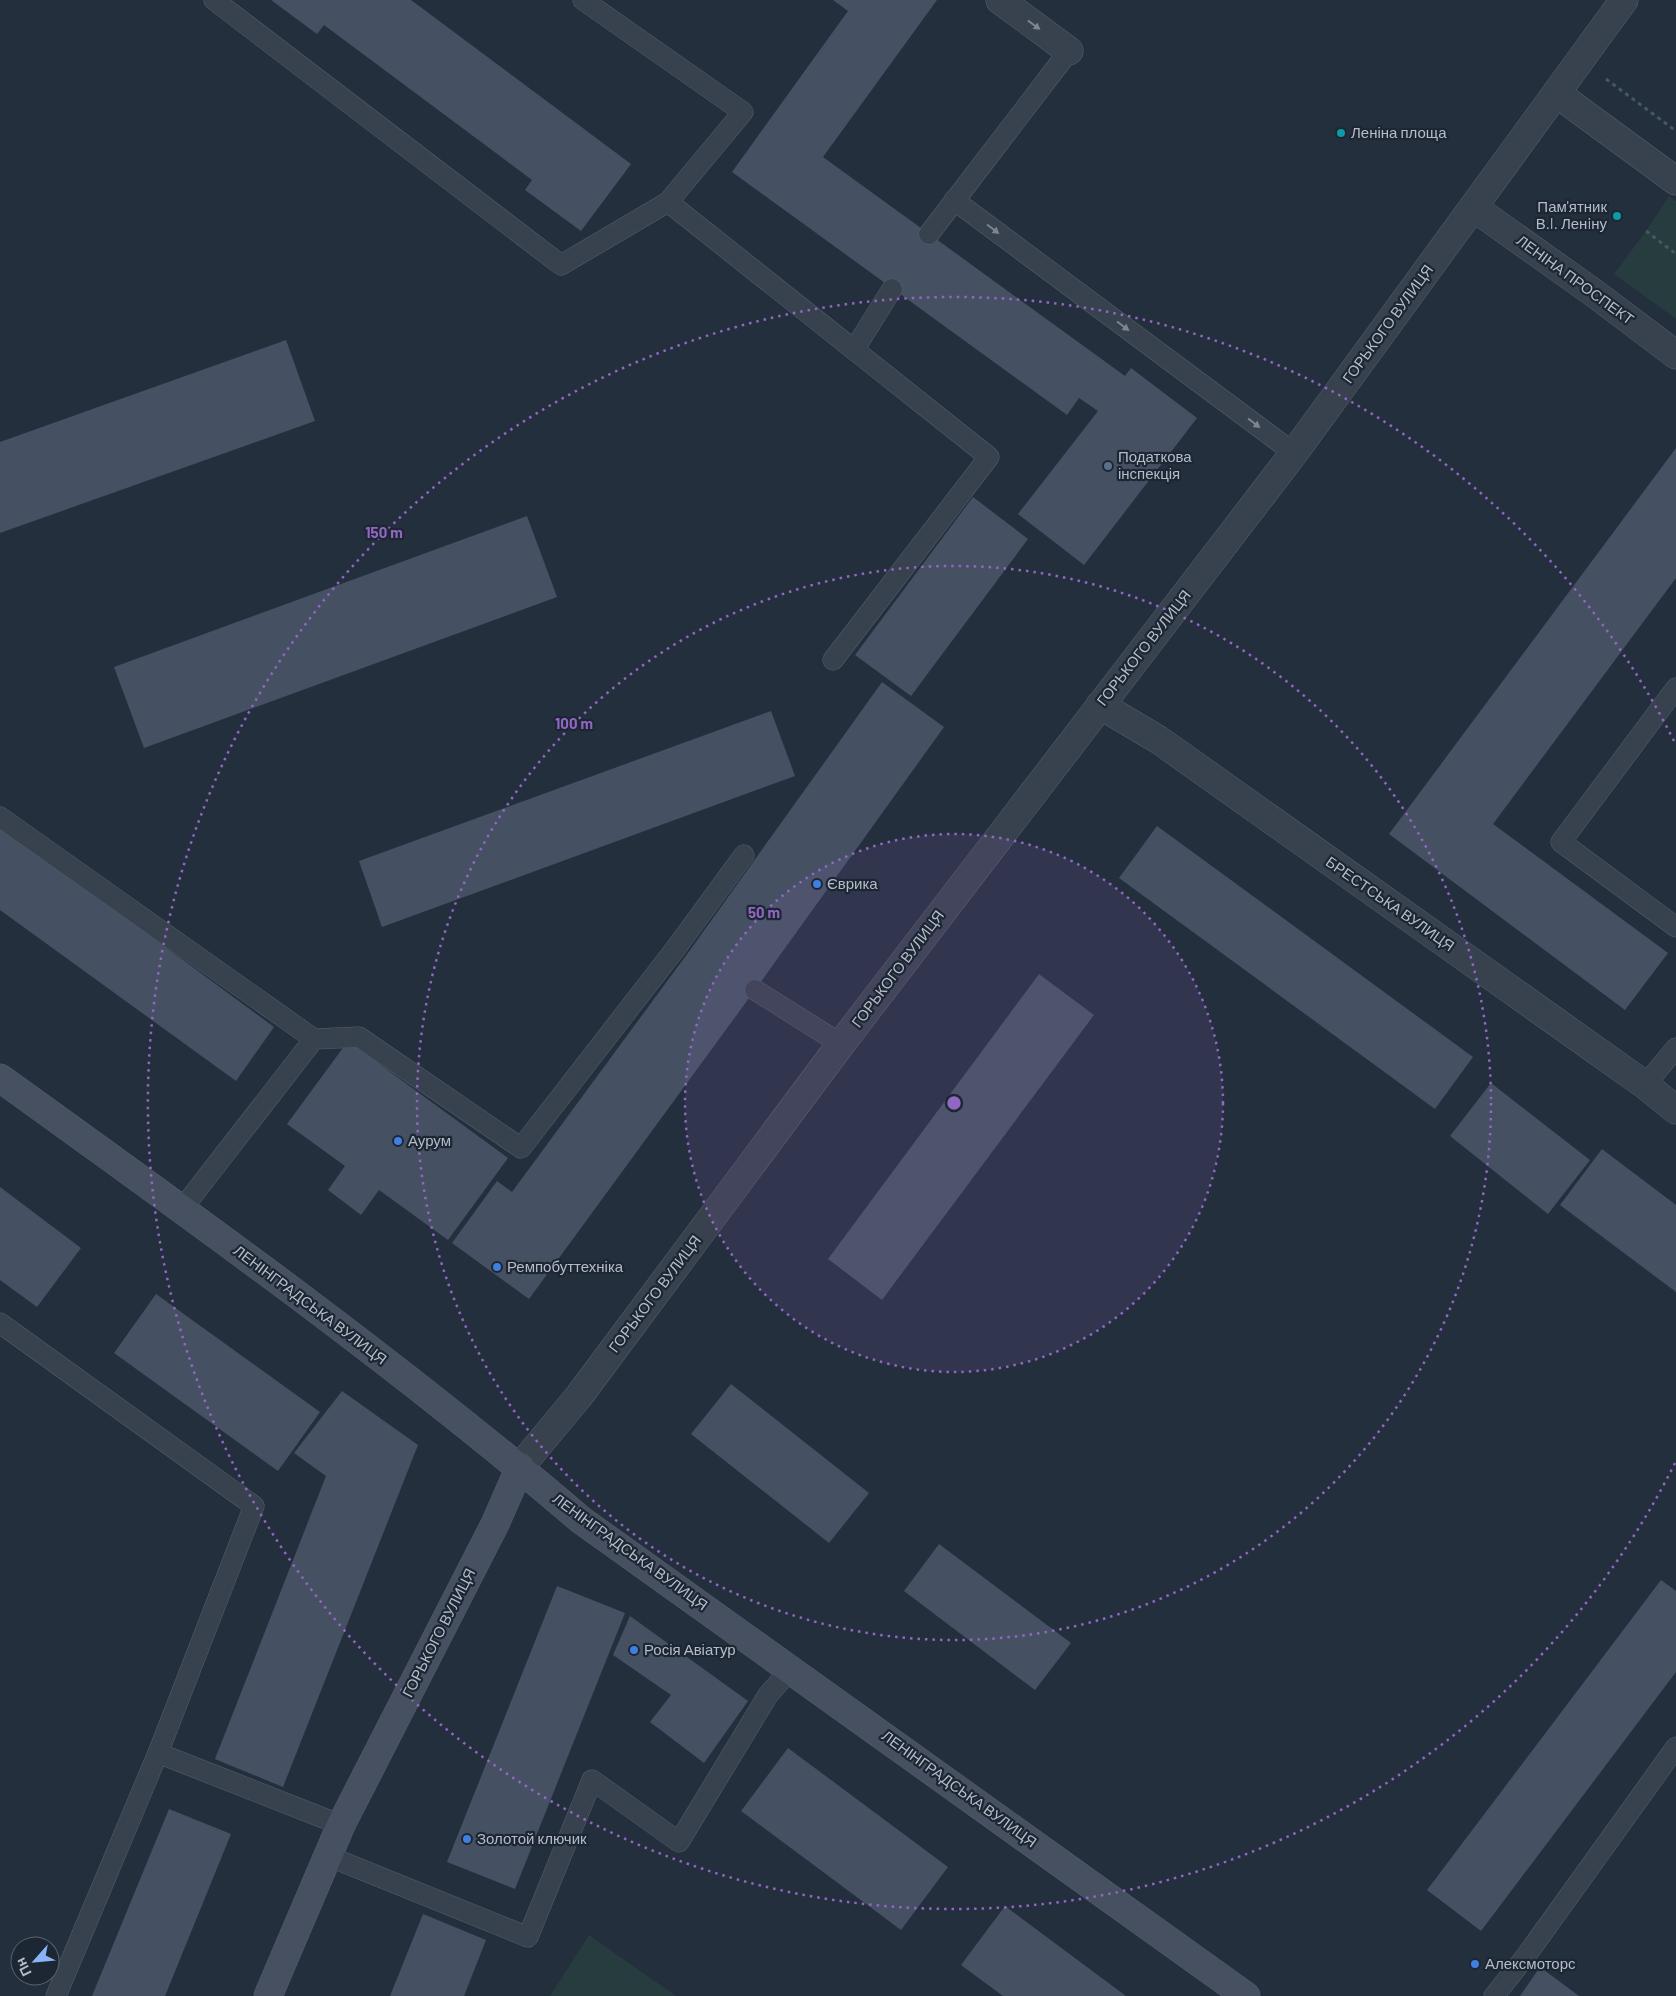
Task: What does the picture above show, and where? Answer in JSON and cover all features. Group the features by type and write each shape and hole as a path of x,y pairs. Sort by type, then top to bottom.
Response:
{"street":[{"path":"1000,0 1069,50"},
{"name":"ГОРЬКОГО ВУЛИЦЯ","path":"268,1996 341,1825 495,1524 520,1467 579,1396 841,1044 1294,453 1624,0"},
{"path":"1556,93 1676,180"},
{"name":"ЛЕНІНА ПРОСПЕКТ","path":"1473,207 1598,296 1676,355"},
{"name":"БРЕСТСЬКА ВУЛИЦЯ","path":"1100,705 1159,740 1645,1085 1676,1110"},
{"name":"ЛЕНІНГРАДСЬКА ВУЛИЦЯ","path":"0,1078 182,1209 444,1406 520,1467 581,1520 1246,1996"}],"lane":[{"path":"214,0 561,265 668,202 743,112 583,0"},
{"path":"929,234 1069,50"},
{"path":"954,200 1294,453"},
{"path":"668,202 989,457 833,660"},
{"path":"854,350 892,289"},
{"path":"1676,688 1561,842 1676,927"},
{"path":"0,817 314,1039 359,1037 521,1148 684,947 744,855"},
{"path":"755,990 841,1044"},
{"path":"182,1209 314,1039"},
{"path":"1645,1085 1676,1048"},
{"path":"0,1323 254,1506 158,1753 56,1996"},
{"path":"328,1856 528,1936 592,1780 679,1842 768,1695 791,1669"},
{"path":"1494,1996 1526,1956 1676,1747"},
{"path":"158,1753 341,1825"}],"path":[{"path":"1580,60 1676,131"},
{"path":"1646,231 1676,254"}],"green space":[{"path":"1669,196 1676,201 1676,319 1614,274"},
{"path":"589,1935 676,1996 550,1996"}],"building":[{"path":"271,0 411,0 631,164 581,231 525,190 532,180 324,25 317,34"},
{"path":"833,0 937,0 823,157 1125,376 1131,368 1197,418 1084,565 1018,514 1098,411 1079,398 1067,415 732,172 848,11"},
{"path":"286,340 315,421 0,533 0,442"},
{"path":"1676,448 1676,578 1493,824 1668,953 1625,1010 1389,834"},
{"path":"973,497 1028,539 911,696 855,655"},
{"path":"527,516 557,597 144,748 114,667"},
{"path":"882,682 944,727 529,1299 452,1243 497,1181 512,1192 693,946"},
{"path":"771,711 795,776 382,927 359,861"},
{"path":"0,825 274,1027 236,1081 0,910"},
{"path":"1157,826 1473,1057 1435,1109 1119,878"},
{"path":"1039,974 1094,1015 882,1300 828,1259"},
{"name":"Аурум","path":"348,1041 508,1158 448,1240 379,1190 361,1215 328,1190 345,1166 287,1124"},
{"path":"1491,1083 1590,1160 1548,1214 1450,1136"},
{"path":"1602,1149 1676,1205 1676,1292 1560,1205"},
{"path":"0,1187 81,1248 37,1307 0,1280"},
{"path":"156,1294 320,1412 278,1471 114,1353"},
{"path":"731,1384 869,1493 829,1543 691,1434"},
{"path":"342,1391 418,1445 283,1787 215,1759 326,1476 294,1453"},
{"path":"939,1544 1071,1643 1035,1690 904,1591"},
{"path":"1661,1580 1676,1591 1676,1672 1481,1931 1427,1890"},
{"path":"557,1586 625,1613 515,1889 447,1862"},
{"path":"630,1616 748,1701 704,1763 650,1722 671,1695 613,1655"},
{"path":"788,1748 948,1867 901,1930 741,1811"},
{"path":"169,1809 231,1834 165,1996 92,1996"},
{"path":"1005,1906 1126,1996 1003,1996 961,1965"},
{"path":"423,1914 486,1940 464,1996 390,1996"},
{"path":"1540,1967 1579,1996 1520,1996"}],"place":[{"name":"Леніна площа","path":"1341,133"},
{"name":"Пам'ятник В.I. Ленiну","path":"1617,216"},
{"name":"Податкова інспекція","path":"1108,466"},
{"name":"Єврика","path":"817,884"},
{"name":"Аурум","path":"398,1141"},
{"name":"Ремпобуттехніка","path":"497,1267"},
{"name":"Росія Авіатур","path":"634,1650"},
{"name":"Золотой ключик","path":"467,1839"},
{"name":"Алексмоторс","path":"1475,1964"}]}
